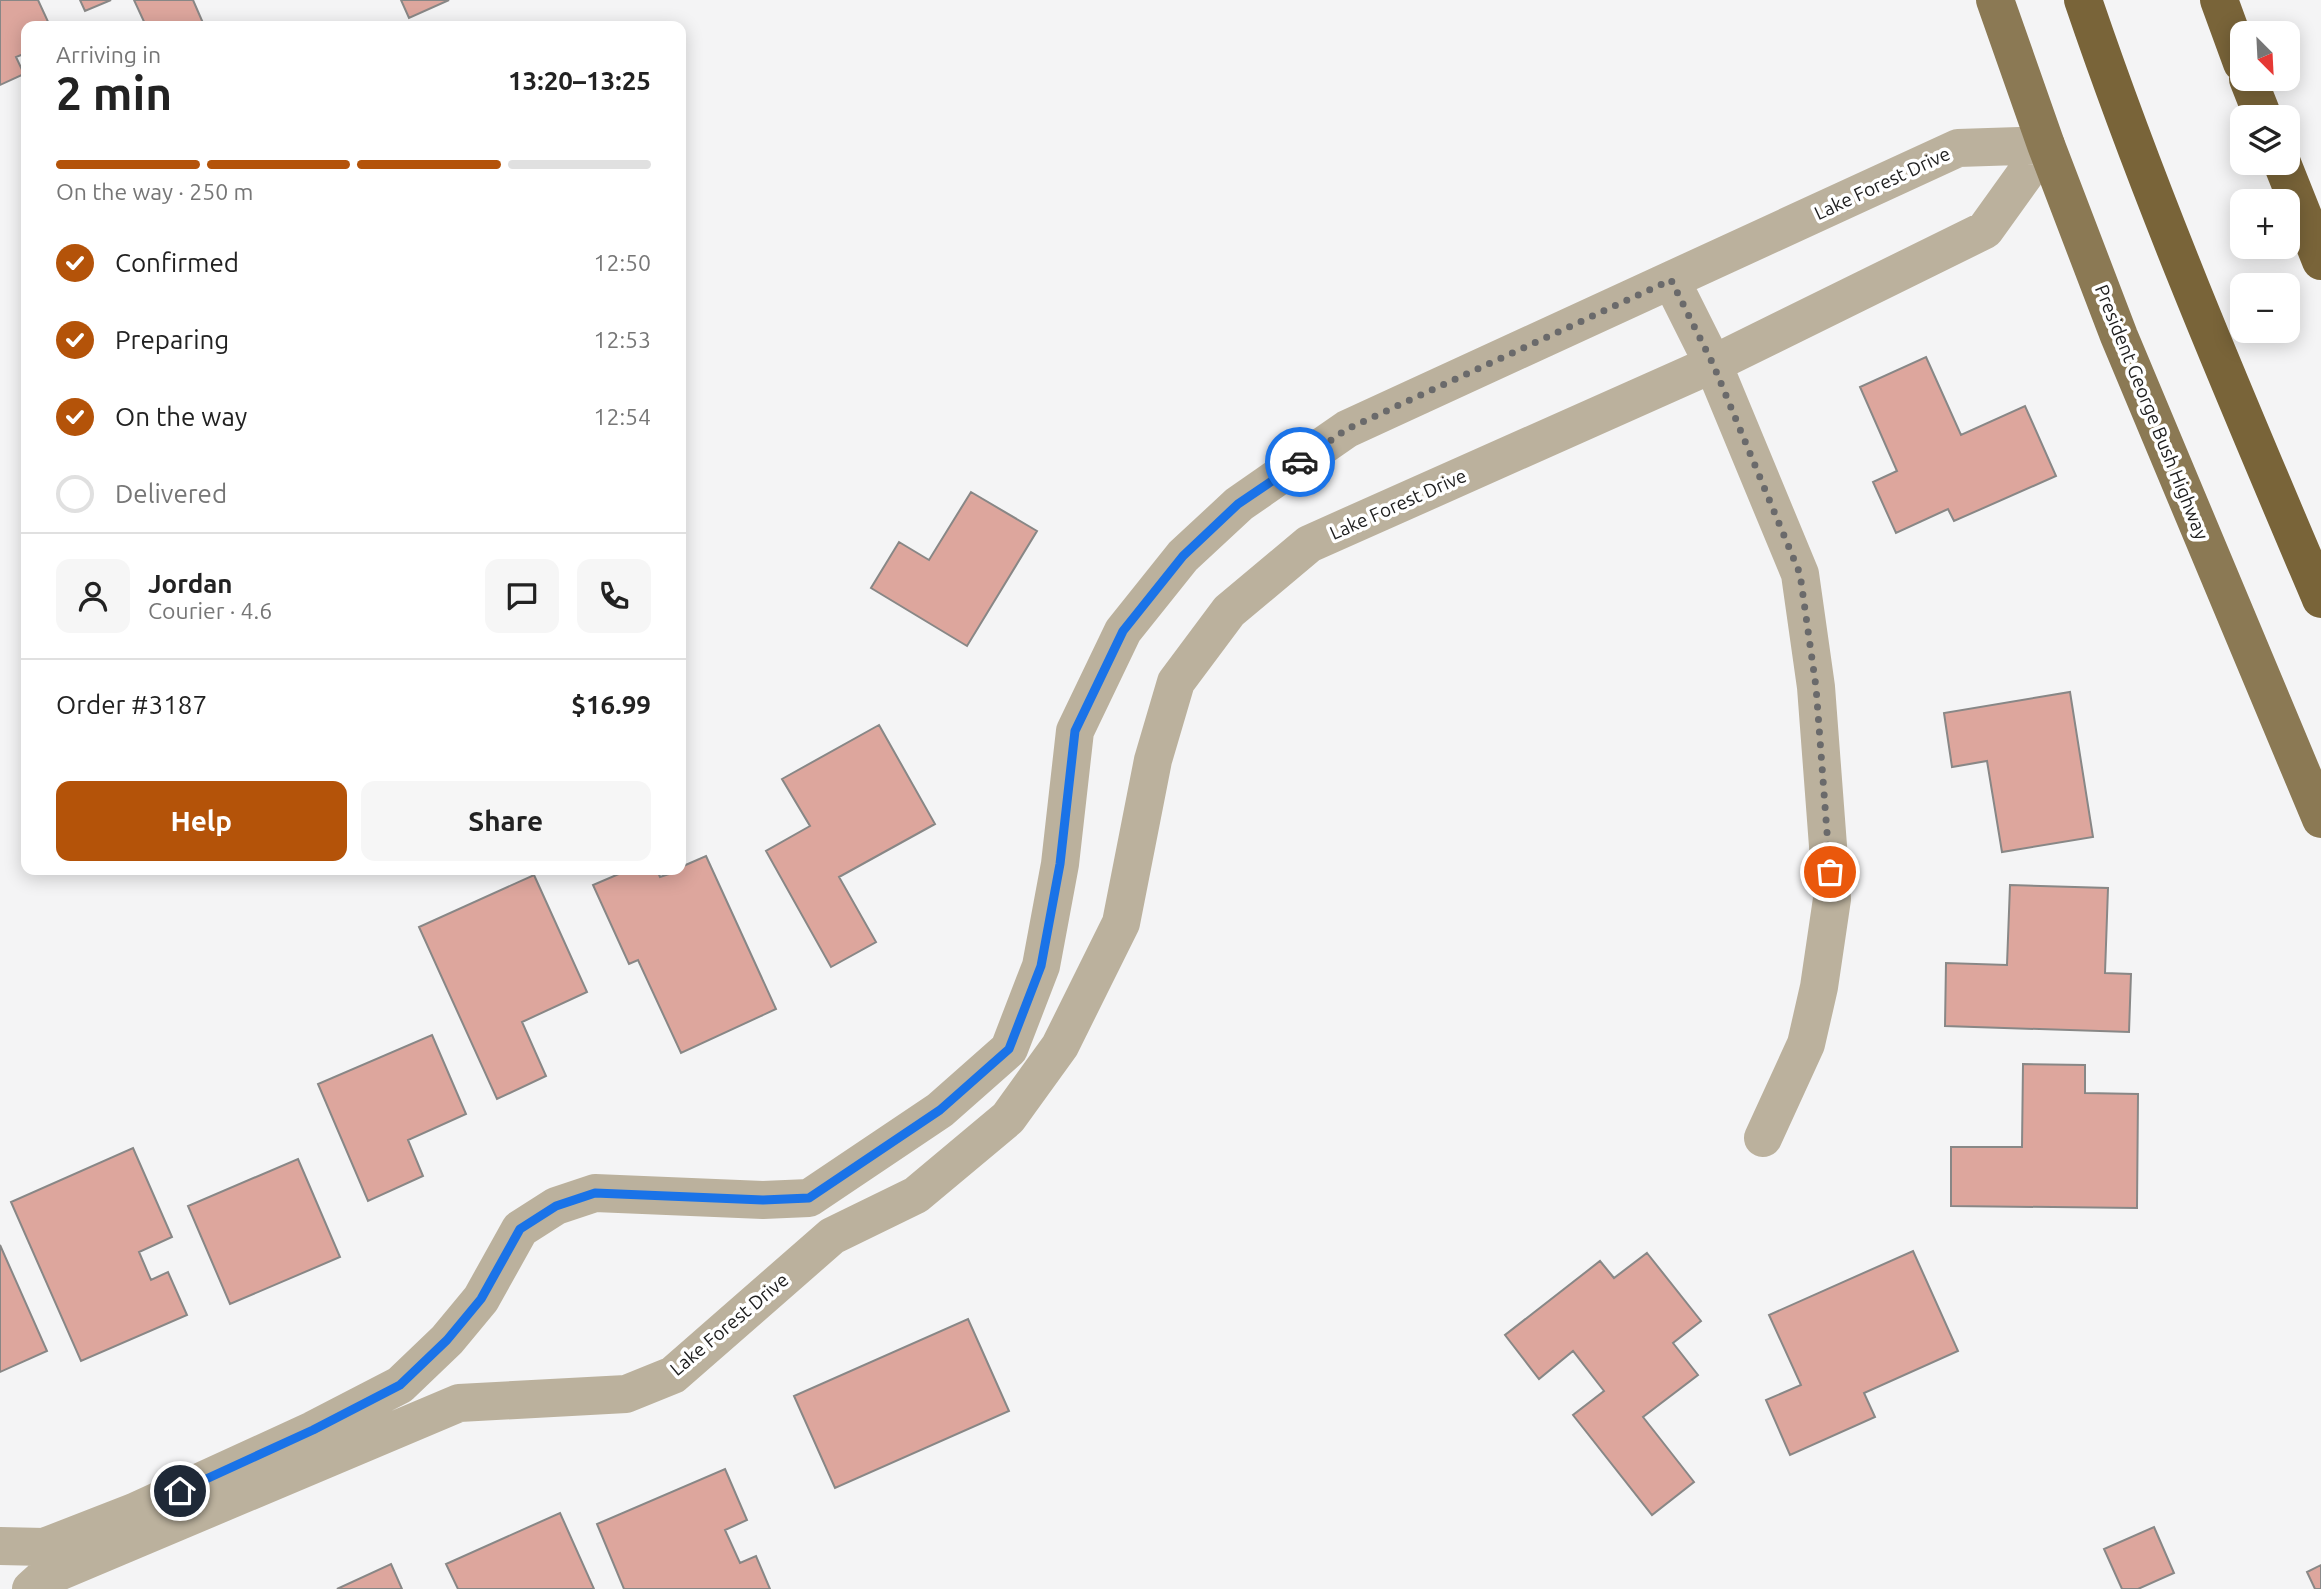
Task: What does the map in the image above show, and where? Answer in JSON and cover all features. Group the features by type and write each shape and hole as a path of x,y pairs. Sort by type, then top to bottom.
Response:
{"highway":[{"path":"2082,0 2115,95 2215,349 2321,599"},
{"path":"2219,0 2230,30"},
{"path":"2287,175 2321,261"}],"main road":[{"name":"President George Bush Highway","path":"1995,0 2046,145 2119,337 2321,819"}],"street":[{"name":"Lake Forest Drive","path":"31,1589 43,1578 254,1473 313,1430 400,1385 447,1340 481,1299 520,1229 556,1206 595,1193 763,1200 809,1198 940,1110 1009,1049 1041,966 1060,864 1075,731 1123,631 1183,556 1238,504 1347,429 1958,148 2046,145"},
{"name":"Lake Forest Drive","path":"0,1546 44,1548 134,1512 459,1404 626,1394 673,1374 832,1236 916,1195 1008,1118 1060,1046 1121,923 1153,760 1176,682 1229,611 1309,544 1713,364 1985,230 2046,145"},
{"path":"1671,280 1713,364 1800,574 1816,687 1832,899 1819,987 1806,1044 1763,1138"},
{"path":"1028,1000 1073,1021"}],"building":[{"path":"0,0 38,0 48,21 21,21 21,55 16,57 21,75 0,85"},
{"path":"80,0 111,0 85,11"},
{"path":"134,0 193,0 202,21 144,21"},
{"path":"401,0 449,0 409,18"},
{"path":"1926,357 1961,435 2025,406 2056,476 1954,521 1948,509 1896,533 1873,482 1897,471 1860,387"},
{"path":"971,492 1037,531 967,646 871,588 899,542 929,560"},
{"path":"2070,692 2093,837 2002,852 1987,761 1952,767 1944,713"},
{"path":"879,725 935,824 839,877 876,942 831,967 766,851 810,826 782,779"},
{"path":"706,856 776,1009 681,1053 638,960 629,964 593,885 616,875 686,875 686,865"},
{"path":"534,875 587,992 522,1022 546,1076 497,1099 419,927"},
{"path":"2010,885 2108,888 2105,973 2131,974 2129,1032 1945,1026 1946,963 2007,965"},
{"path":"432,1035 466,1114 408,1140 423,1176 368,1201 318,1084"},
{"path":"2023,1064 2085,1065 2085,1093 2138,1094 2137,1208 1951,1206 1951,1147 2022,1147"},
{"path":"133,1148 172,1237 139,1252 151,1280 168,1272 187,1315 81,1361 11,1202"},
{"path":"298,1159 340,1257 230,1304 188,1206"},
{"path":"0,1245 47,1351 0,1372"},
{"path":"1913,1251 1958,1351 1864,1393 1875,1417 1790,1455 1766,1400 1801,1385 1769,1315"},
{"path":"1647,1253 1701,1321 1673,1343 1698,1375 1643,1417 1694,1482 1652,1515 1573,1415 1604,1391 1573,1351 1539,1379 1505,1335 1600,1261 1614,1278"},
{"path":"968,1319 1009,1411 835,1488 794,1396"},
{"path":"725,1469 747,1520 725,1530 740,1563 756,1556 770,1589 624,1589 597,1524"},
{"path":"560,1513 594,1589 458,1589 446,1564"},
{"path":"2154,1527 2174,1573 2138,1589 2122,1589 2104,1549"},
{"path":"391,1564 402,1589 337,1589"},
{"path":"2321,1565 2321,1589 2315,1589 2307,1572"}],"way so far":[{"path":"1300,462 1347,429 1671,280 1713,364 1800,574 1816,687 1830,872"}],"route":[{"path":"180,1491 313,1430 400,1385 447,1340 481,1299 520,1229 556,1206 595,1193 763,1200 809,1198 940,1110 1009,1049 1041,966 1060,864 1075,731 1123,631 1183,556 1238,504 1300,462"}]}
